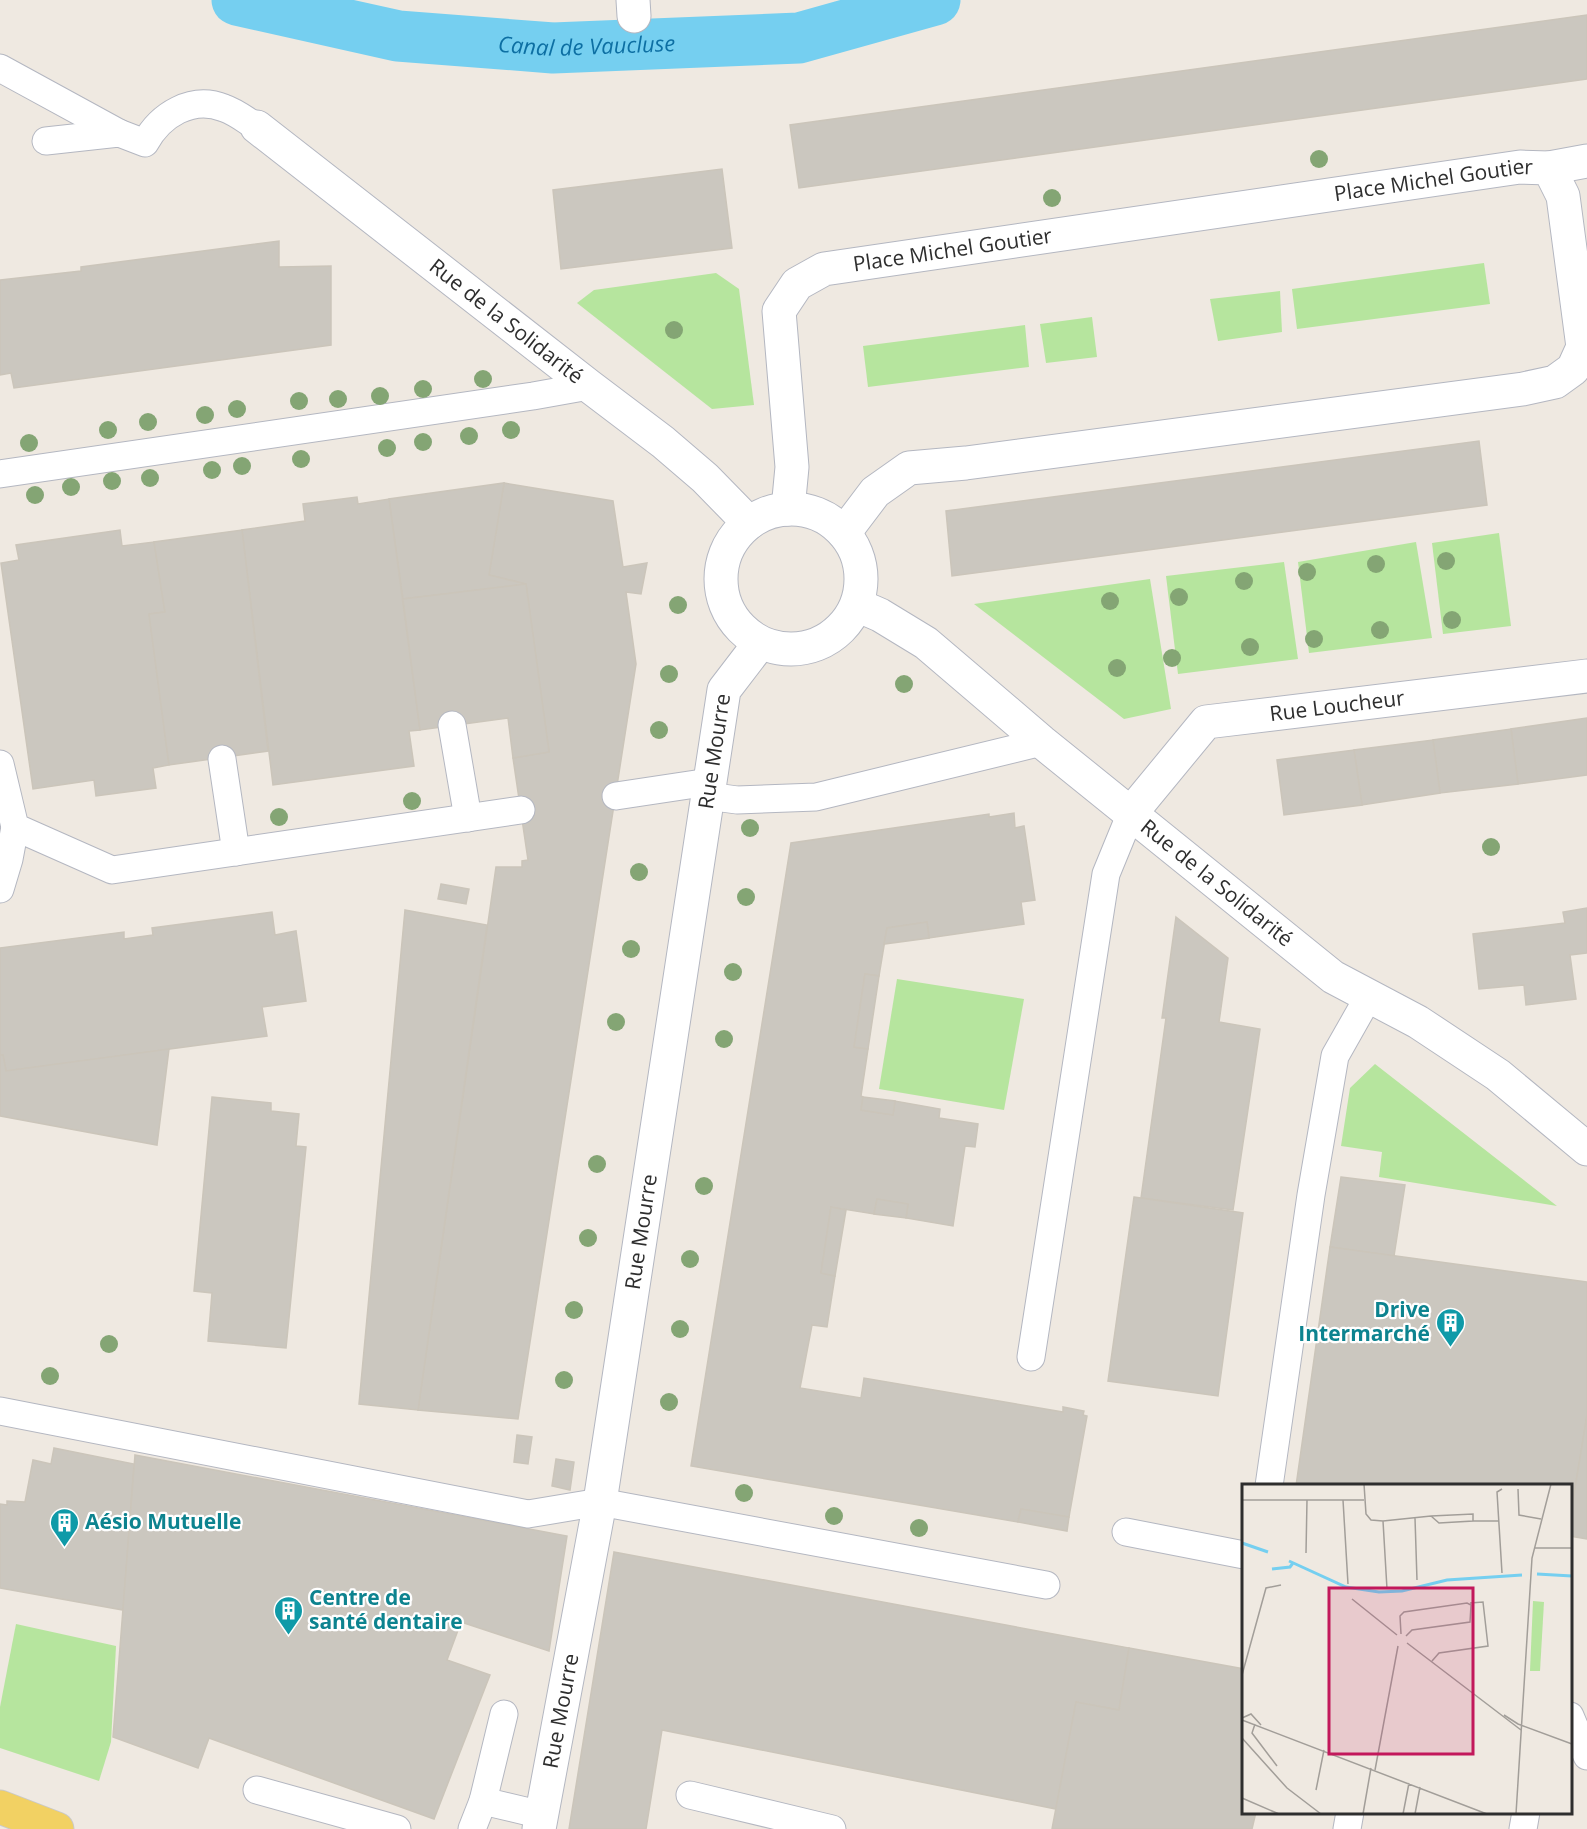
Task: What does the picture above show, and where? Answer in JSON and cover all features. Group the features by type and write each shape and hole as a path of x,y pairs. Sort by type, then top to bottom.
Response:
{"main road":[{"path":"0,1807 45,1827"}],"street":[{"name":"Rue de la Solidarité","path":"257,127 663,442 705,478 748,523"},
{"path":"1549,168 1587,161"},
{"name":"Place Michel Goutier","path":"788,509 792,467 779,311 797,284 824,269 1520,167 1549,168 1563,196 1582,347 1573,369 1555,382 1523,389 966,464 909,468 875,492 844,533"},
{"path":"788,509 808,511 828,519 844,533 855,549 862,586 857,605 845,625 827,640 806,648 782,650 760,643 743,631 730,615 722,597 720,576 724,556 734,538 748,523 767,513 788,509"},
{"name":"Rue de la Solidarité","path":"857,605 880,615 926,643 1042,742 1333,977 1418,1022 1498,1075 1587,1149"},
{"name":"Rue Mourre","path":"540,1822 600,1502 724,690 760,643"},
{"name":"Rue Loucheur","path":"1131,813 1206,722 1587,676"}],"lane":[{"path":"0,68 119,133 145,143 152,131 166,117 186,106 205,104 224,108 257,127"},
{"path":"46,141 119,133"},
{"path":"0,474 521,398 589,386"},
{"path":"452,725 468,818"},
{"path":"616,796 708,789 737,800 816,797 1042,742"},
{"path":"222,759 236,852"},
{"path":"0,765 15,827 0,889"},
{"path":"15,827 112,870 521,810"},
{"path":"1031,1357 1106,874 1131,813"},
{"path":"1269,1484 1309,1207 1335,1056 1369,996"},
{"path":"0,1411 528,1514 600,1502 1046,1585"},
{"path":"1126,1532 1242,1556"},
{"path":"471,1829 483,1801 504,1714"},
{"path":"1572,1721 1587,1756"},
{"path":"257,1790 397,1829"},
{"path":"690,1795 832,1829"},
{"path":"483,1801 540,1822"},
{"path":"1347,1829 1350,1814"},
{"path":"1523,1829 1526,1814"}],"green space":[{"path":"1484,263 1490,304 1297,329 1292,289"},
{"path":"716,273 739,289 754,405 712,409 577,303 594,290"},
{"path":"1280,291 1282,332 1218,341 1210,299"},
{"path":"1092,317 1097,357 1046,363 1040,324"},
{"path":"1025,325 1029,367 868,387 863,346"},
{"path":"1499,533 1511,626 1443,634 1432,543"},
{"path":"1416,542 1432,638 1309,653 1298,562"},
{"path":"1284,562 1298,659 1178,674 1166,576"},
{"path":"1150,579 1171,709 1124,719 974,604"},
{"path":"897,979 1024,999 1004,1110 879,1089"},
{"path":"1375,1064 1557,1206 1379,1177 1382,1152 1341,1146 1350,1088"},
{"path":"16,1624 116,1646 111,1742 99,1781 0,1748 0,1707"}],"building":[{"path":"1587,15 1587,79 799,188 790,125"},
{"path":"722,169 732,248 561,269 553,190"},
{"path":"279,241 279,267 331,266 331,345 14,388 11,373 0,375 0,280 81,271 81,267"},
{"path":"1479,441 1487,505 952,576 946,511"},
{"path":"504,483 613,501 623,567 647,563 641,594 626,592 636,664 518,1419 418,1410 496,867 522,867 522,861 528,860 513,758 549,752 526,584 489,575"},
{"path":"504,483 489,575 526,584 403,599 389,499"},
{"path":"357,497 358,504 389,499 420,730 409,731 414,766 273,785 242,530 305,521 303,504"},
{"path":"120,530 122,546 154,542 165,612 149,614 169,765 153,768 156,788 96,796 94,780 33,789 1,563 19,560 16,545"},
{"path":"242,530 268,751 169,765 149,614 165,612 154,542"},
{"path":"526,584 549,752 513,758 508,718 420,730 403,599"},
{"path":"1587,718 1587,775 1518,784 1511,729"},
{"path":"1511,729 1518,784 1440,793 1433,740"},
{"path":"1433,740 1440,793 1362,805 1354,750"},
{"path":"1354,750 1362,805 1284,815 1277,760"},
{"path":"1014,813 1015,828 1024,826 1035,900 1021,902 1024,924 929,938 927,922 887,928 879,976 865,974 854,1047 868,1049 861,1110 893,1115 895,1101 940,1109 939,1118 978,1124 975,1147 965,1146 953,1226 906,1218 908,1204 877,1199 874,1214 831,1207 821,1273 835,1276 827,1327 812,1325 800,1388 861,1398 864,1378 1063,1412 1063,1407 1084,1411 1083,1415 1087,1416 1069,1517 1021,1509 1018,1522 691,1466 791,843 989,814 989,817"},
{"path":"441,884 469,889 466,904 438,899"},
{"path":"1587,908 1587,953 1570,955 1576,999 1526,1005 1524,985 1479,989 1473,934 1565,923 1563,912"},
{"path":"405,910 487,925 418,1410 359,1404"},
{"path":"272,912 275,935 296,931 306,1001 262,1007 267,1036 6,1071 3,1055 0,1055 0,948 124,932 124,939 153,935 152,928"},
{"path":"1176,917 1228,958 1219,1022 1260,1029 1233,1210 1141,1198 1166,1018 1162,1018"},
{"path":"927,922 929,938 884,944 887,928"},
{"path":"865,974 879,976 868,1049 854,1047"},
{"path":"169,1049 157,1145 0,1116 0,1055 3,1055 6,1071"},
{"path":"212,1097 271,1103 271,1111 299,1114 296,1146 306,1147 286,1348 208,1341 212,1293 194,1291"},
{"path":"863,1097 895,1101 893,1115 861,1110"},
{"path":"1341,1177 1405,1185 1394,1256 1330,1247"},
{"path":"1134,1197 1243,1213 1218,1396 1108,1381"},
{"path":"877,1199 908,1204 906,1218 874,1214"},
{"path":"831,1207 846,1210 835,1276 821,1273"},
{"name":"Drive Intermarché","path":"1330,1247 1587,1282 1587,1415 1572,1507 1572,1484 1296,1484"},
{"path":"1587,1415 1587,1539 1572,1536 1572,1507"},
{"path":"517,1435 532,1437 528,1464 514,1462"},
{"name":"Aésio Mutuelle","path":"54,1448 134,1464 123,1610 0,1588 0,1504 7,1505 7,1501 25,1502 33,1460 51,1464"},
{"name":"Centre de santé dentaire","path":"135,1455 567,1536 549,1651 461,1622 447,1660 490,1675 434,1819 209,1738 198,1768 113,1737"},
{"path":"556,1459 574,1462 570,1490 552,1486"},
{"path":"1021,1509 1069,1517 1067,1531 1018,1522"},
{"path":"614,1552 1129,1648 1119,1710 1076,1702 1056,1809 662,1730 646,1829 569,1829"},
{"path":"1129,1648 1242,1669 1242,1814 1256,1814 1252,1829 1052,1829 1076,1702 1119,1710"}],"waterway":[{"name":"Canal de Vaucluse","path":"237,0 398,36 553,48 799,38 935,0"}],"place":[{"name":"Drive Intermarché","path":"1451,1348"},
{"name":"Aésio Mutuelle","path":"64,1548"},
{"name":"Centre de santé dentaire","path":"288,1636"}]}
